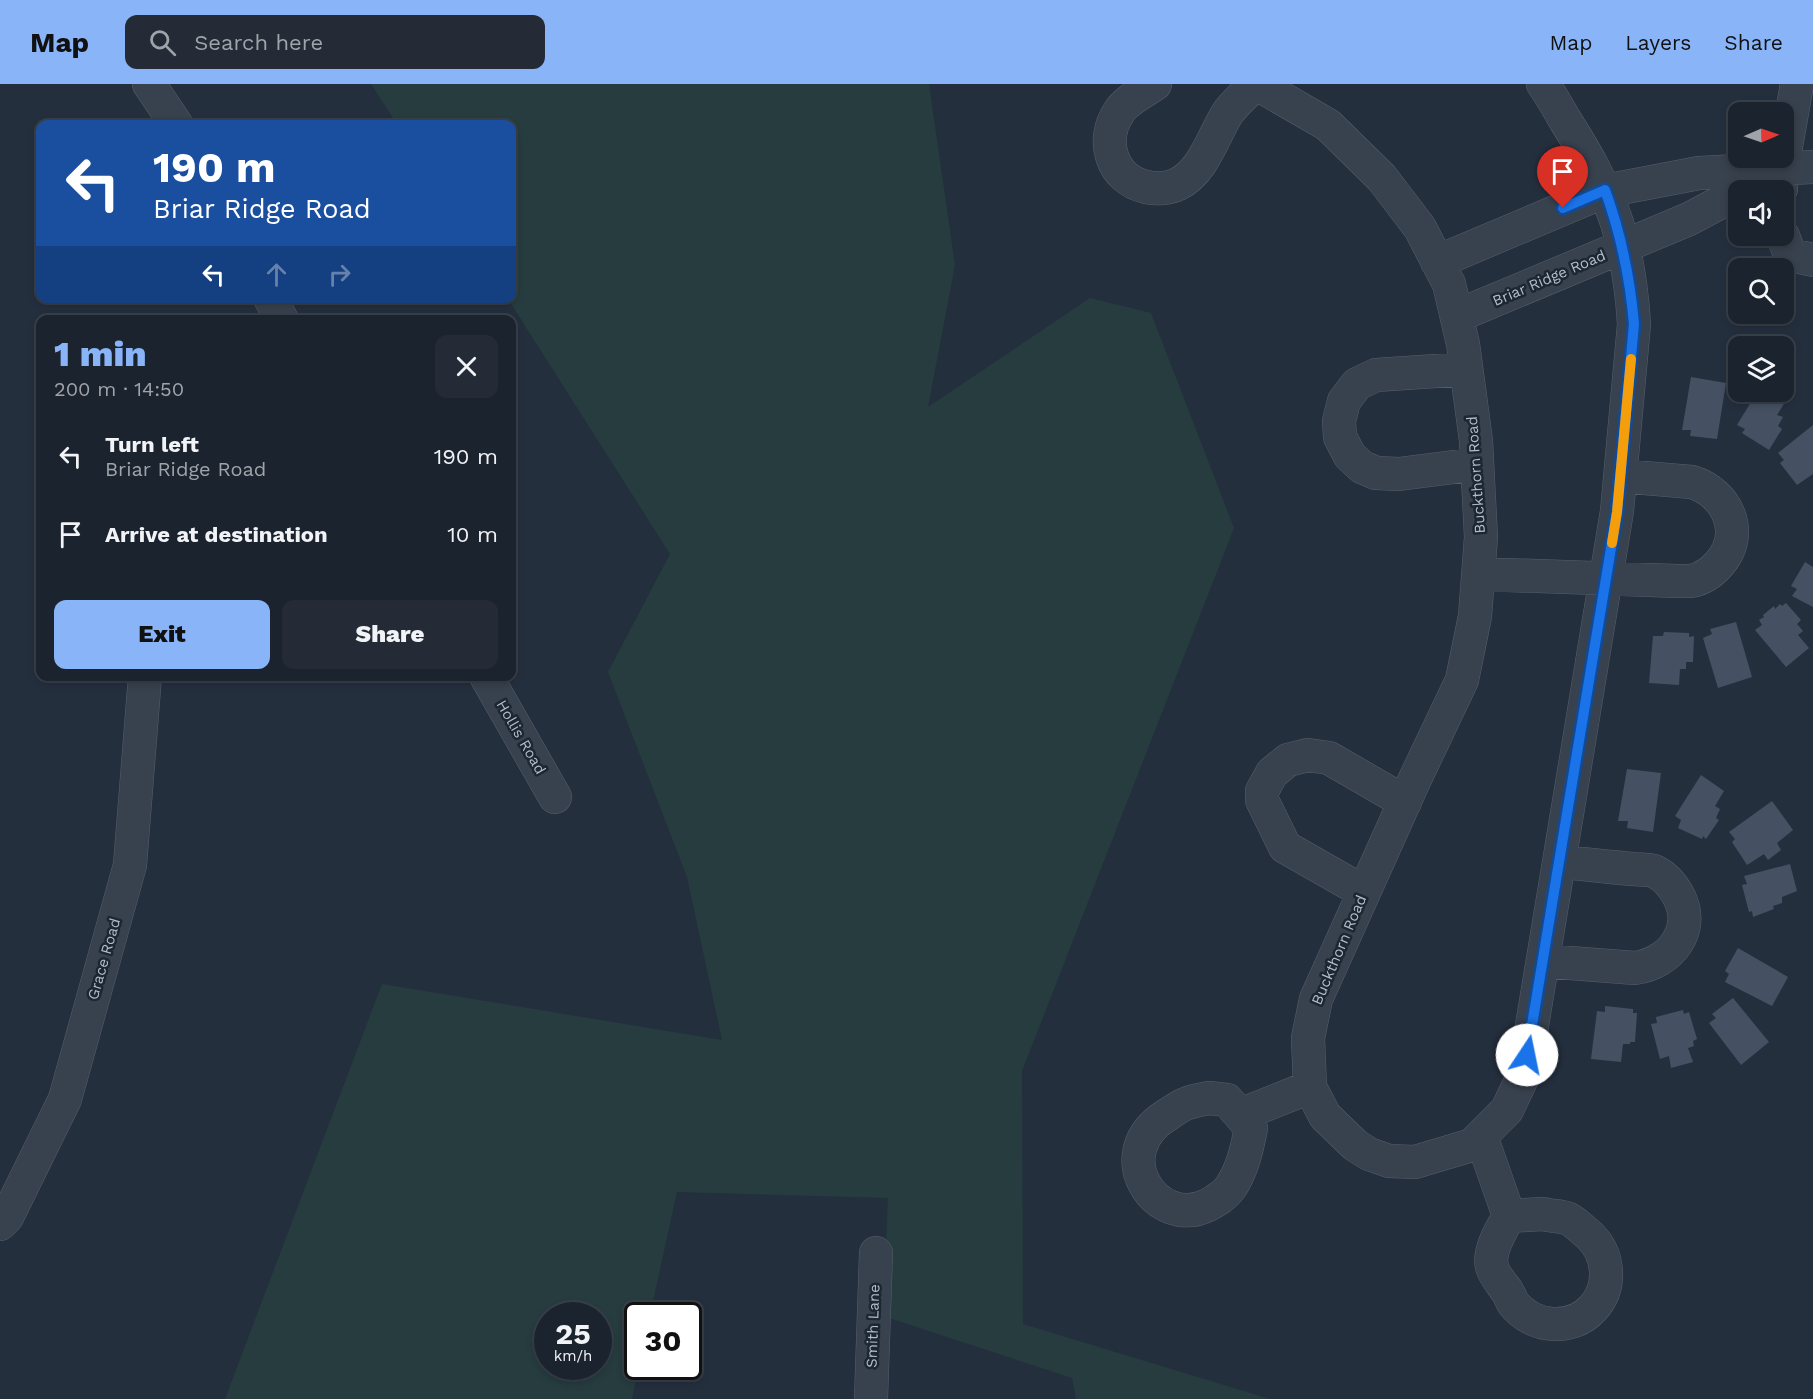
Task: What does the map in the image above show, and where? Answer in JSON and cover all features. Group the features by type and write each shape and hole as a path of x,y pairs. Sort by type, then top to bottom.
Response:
{"street":[{"path":"149,84 174,120"},
{"path":"1155,84 1120,109 1111,126 1109,141 1111,156 1121,174 1138,185 1158,189 1177,184 1194,172 1228,112 1256,84"},
{"name":"Buckthorn Road","path":"1256,84 1328,125 1382,178 1420,228 1449,285 1463,344 1476,441 1482,537 1475,616 1462,680 1316,999 1308,1038 1310,1087 1326,1116 1355,1145 1370,1154 1389,1161 1415,1162 1472,1145 1507,1110 1524,1074 1617,512 1634,324 1632,297 1623,247 1605,190 1587,155 1543,84"},
{"path":"1437,262 1605,190 1699,173 1792,176 1797,84"},
{"name":"Briar Ridge Road","path":"1456,316 1689,219 1728,198"},
{"path":"1787,246 1790,255 1813,260"},
{"path":"1466,369 1376,375 1357,384 1344,401 1339,422 1340,437 1350,456 1362,467 1376,473 1399,474 1477,464"},
{"path":"1479,574 1693,581 1712,572 1725,557 1732,537 1730,516 1720,499 1703,486 1692,482 1620,476"},
{"name":"Grace Road","path":"0,1224 65,1099 130,865 145,681"},
{"name":"Hollis Road","path":"489,681 555,797"},
{"path":"1364,892 1285,847 1262,800 1262,791 1272,773 1288,760 1308,755 1329,758 1405,802"},
{"path":"1544,961 1635,968 1648,966 1667,956 1677,944 1684,924 1682,903 1672,884 1655,871 1560,862"},
{"path":"1240,1115 1310,1087"},
{"path":"1481,1136 1509,1216"},
{"name":"Smith Lane","path":"871,1399 876,1253"}],"green space":[{"path":"371,84 929,84 955,265 928,407 1090,298 1151,313 1234,528 1022,1071 1023,1324 1270,1399 1076,1399 1072,1378 883,1316 888,1198 677,1192 653,1302 624,1302 624,1380 636,1380 632,1399 225,1399 382,984 722,1040 687,877 608,672 670,554 511,303 516,303 516,120 394,120"}],"building":[{"path":"1691,377 1726,383 1717,439 1690,436 1691,430 1682,430"},
{"path":"1751,402 1785,402 1777,415 1783,417 1778,426 1782,429 1769,450 1742,433 1745,429 1737,425"},
{"path":"1813,425 1813,474 1797,485 1780,463 1784,460 1778,453"},
{"path":"1805,562 1813,567 1813,607 1792,596 1797,589 1791,586"},
{"path":"1786,603 1801,620 1797,624 1803,631 1798,635 1809,648 1786,667 1755,630 1762,625 1759,620 1764,617 1763,615 1774,606 1775,609 1780,604 1782,606"},
{"path":"1736,622 1752,677 1718,688 1703,638 1712,634 1710,629"},
{"path":"1664,632 1689,633 1689,637 1694,636 1693,662 1686,662 1686,669 1680,669 1679,685 1649,683 1653,636 1663,636"},
{"path":"1627,769 1661,773 1653,832 1627,828 1628,821 1618,821"},
{"path":"1701,775 1724,791 1715,806 1720,809 1716,818 1719,820 1706,839 1678,828 1681,820 1675,816"},
{"path":"1772,801 1793,830 1777,843 1781,850 1768,860 1764,854 1747,865 1732,842 1735,839 1729,832"},
{"path":"1790,864 1797,891 1782,897 1782,903 1773,906 1774,909 1753,917 1752,911 1749,912 1742,885 1747,884 1744,876"},
{"path":"1738,948 1788,977 1772,1006 1725,982 1729,974 1725,971"},
{"path":"1733,998 1769,1042 1741,1065 1709,1023 1716,1018 1712,1014"},
{"path":"1605,1006 1633,1009 1633,1013 1637,1013 1635,1042 1623,1044 1621,1062 1591,1059 1597,1011 1605,1012"},
{"path":"1683,1010 1684,1014 1689,1012 1697,1039 1693,1041 1694,1046 1688,1048 1693,1062 1671,1068 1669,1056 1660,1059 1651,1024 1657,1023 1656,1017"}],"slow traffic":[{"path":"1612,543 1631,359"}],"route":[{"path":"1527,1055 1617,512 1634,324 1632,297 1623,247 1605,190 1563,208"}]}
